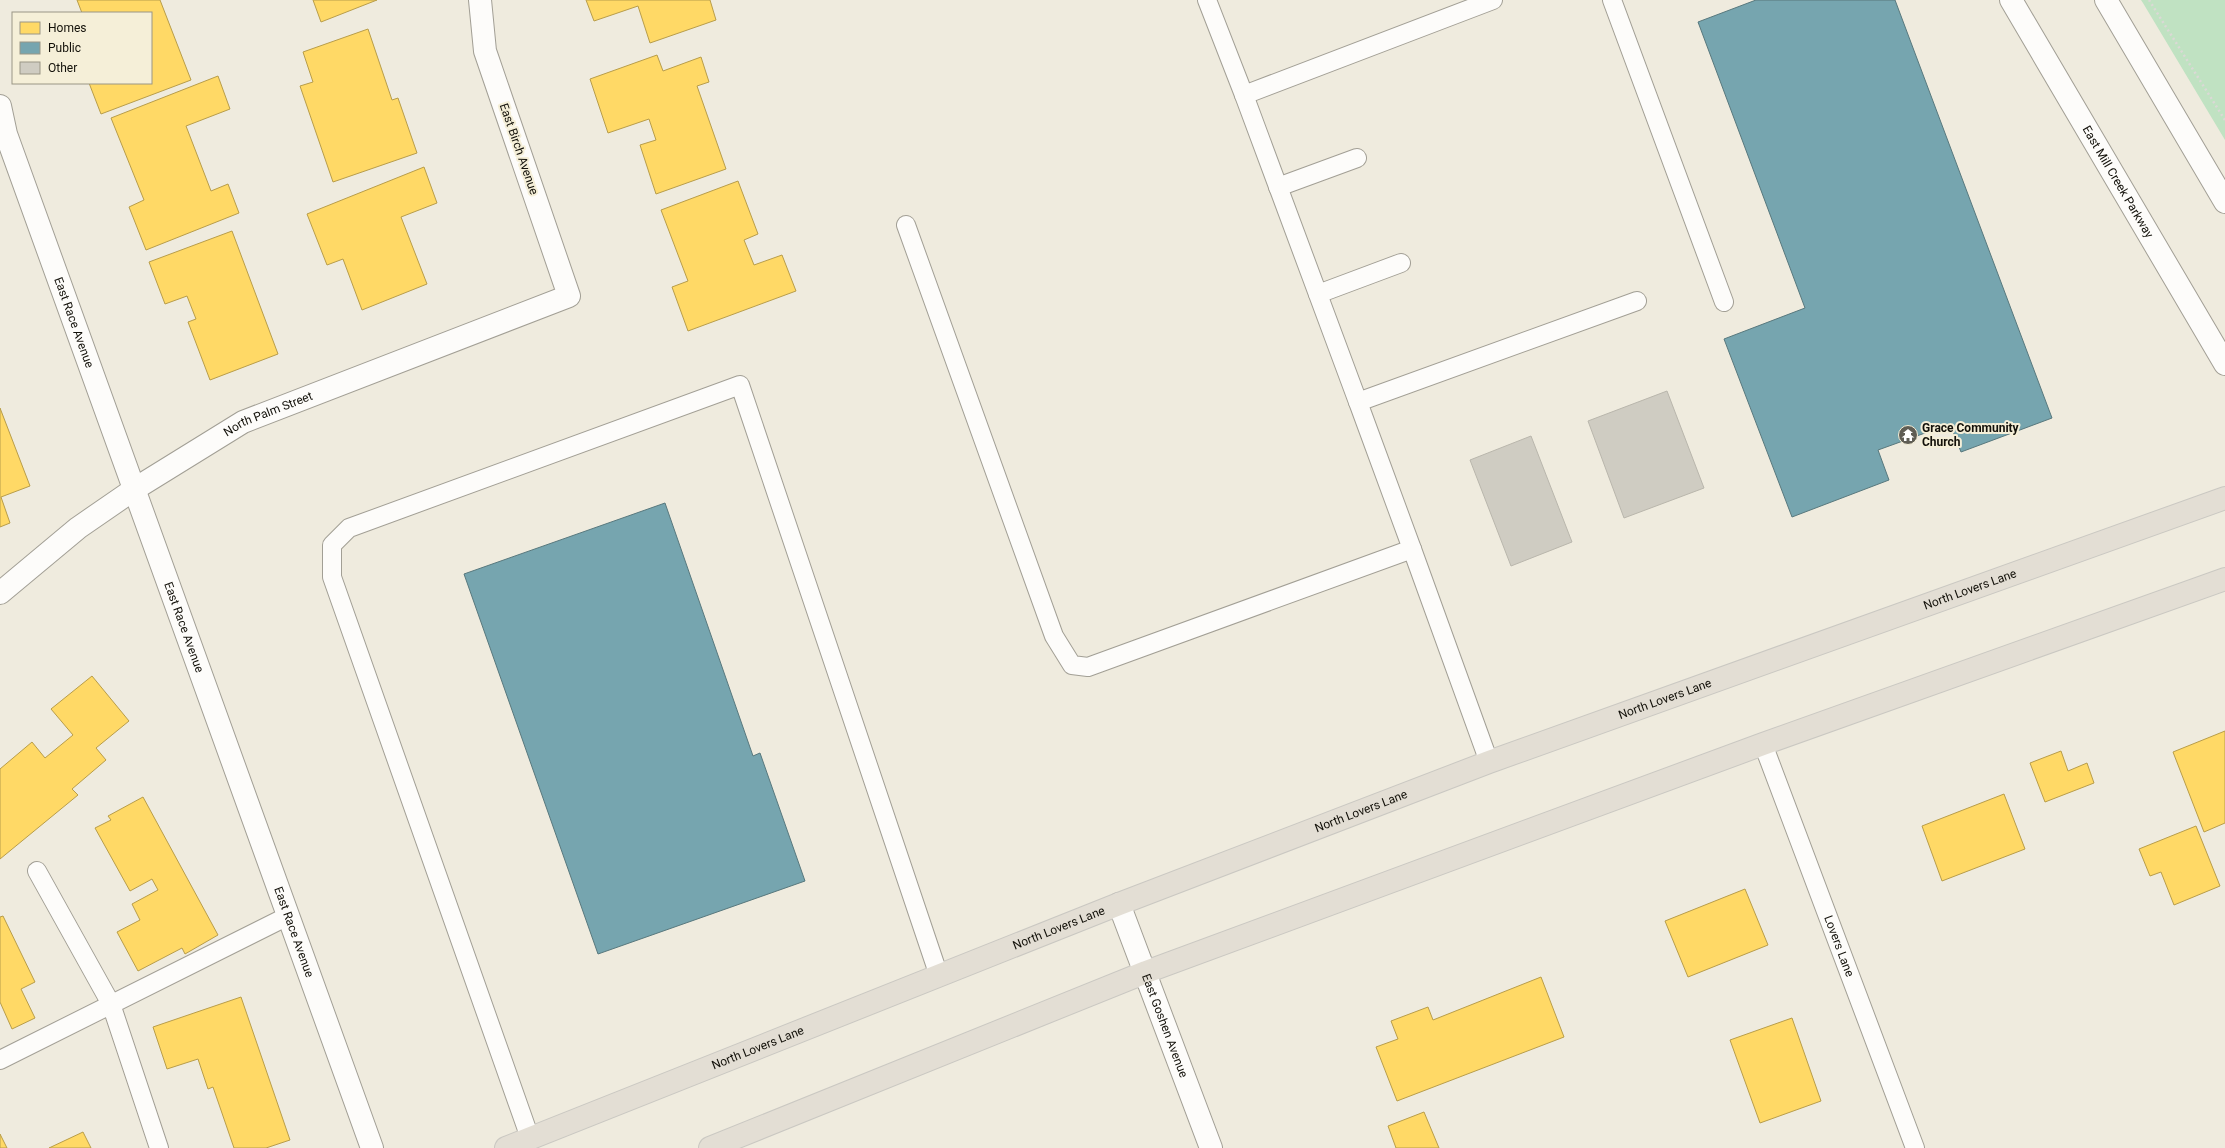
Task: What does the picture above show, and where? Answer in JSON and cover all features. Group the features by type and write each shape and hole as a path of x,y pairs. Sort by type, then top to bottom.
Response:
{"main road":[{"name":"North Lovers Lane","path":"506,1148 1119,904 1489,762 2225,498"},
{"path":"710,1148 1146,972 1763,744 2225,579"}],"street":[{"name":"East Birch Avenue","path":"480,0 485,51 569,296"},
{"name":"East Mill Creek Parkway","path":"2011,0 2225,364"},
{"path":"2106,0 2225,202"},
{"name":"East Race Avenue","path":"0,106 6,134 133,490 372,1148"},
{"name":"North Palm Street","path":"0,593 78,528 133,490 243,422 569,296"},
{"name":"East Goshen Avenue","path":"1119,904 1146,972 1211,1148"}],"lane":[{"path":"1207,0 1244,95 1358,402 1489,762"},
{"path":"1244,95 1493,0"},
{"path":"1612,0 1724,302"},
{"path":"1278,187 1357,158"},
{"path":"906,225 1054,636 1072,665 1088,667 1412,549"},
{"path":"1318,294 1401,263"},
{"path":"1358,402 1636,301"},
{"path":"530,1138 332,577 332,545 349,528 740,386 939,976"},
{"name":"Lovers Lane","path":"1763,744 1915,1148"},
{"path":"37,872 111,1004 159,1148"},
{"path":"0,1060 288,916"}],"path":[{"path":"2149,0 2225,120"}],"green space":[{"path":"2141,0 2225,0 2225,140 2143,3"}],"building: Homes":[{"path":"77,0 160,0 191,80 101,114 89,84 152,84 152,12 82,12"},
{"path":"313,0 377,0 321,22"},
{"path":"586,0 710,0 716,20 650,43 638,6 594,21"},
{"path":"368,29 392,100 398,98 417,153 333,182 300,86 313,82 303,52"},
{"path":"657,55 663,71 701,57 709,82 697,86 726,169 656,194 640,145 656,140 649,119 608,133 590,79"},
{"path":"218,76 230,109 186,126 211,191 228,184 239,213 146,250 129,207 144,200 111,118"},
{"path":"424,167 437,203 401,217 427,284 362,310 343,259 327,265 307,214"},
{"path":"738,181 758,234 744,240 754,265 782,255 796,291 688,331 672,287 688,281 661,210"},
{"path":"232,231 278,354 210,380 188,322 196,319 187,296 165,304 149,262"},
{"path":"0,408 30,486 1,497 10,523 0,527"},
{"path":"92,676 129,721 96,748 106,760 72,789 78,795 0,859 0,769 32,742 45,758 73,735 51,709"},
{"path":"2225,731 2225,823 2204,832 2173,752"},
{"path":"2061,751 2068,771 2087,763 2094,783 2045,802 2030,763"},
{"path":"2004,794 2025,849 1942,881 1922,826"},
{"path":"143,797 218,935 185,954 182,948 138,971 117,932 140,920 132,904 158,890 152,879 130,891 95,828 111,820 108,816"},
{"path":"2196,826 2220,886 2174,905 2161,872 2150,876 2139,849"},
{"path":"1745,889 1768,945 1688,977 1665,921"},
{"path":"3,916 35,982 21,989 35,1018 12,1029 0,1002 0,917"},
{"path":"1541,977 1564,1037 1397,1101 1376,1047 1398,1039 1391,1021 1428,1007 1433,1020"},
{"path":"241,997 290,1140 266,1148 234,1148 213,1087 208,1089 198,1059 167,1069 153,1027"},
{"path":"1792,1018 1821,1101 1760,1123 1730,1040"},
{"path":"1424,1112 1439,1148 1396,1148 1388,1126"},
{"path":"83,1132 91,1148 49,1148"},
{"path":"0,1134 7,1148 0,1148"}],"building: Public":[{"path":"1756,0 1895,0 2052,418 1961,452 1950,424 1878,450 1889,480 1792,517 1724,339 1805,308 1698,22"},
{"path":"665,503 753,756 760,753 805,881 598,954 464,574"}],"building: Other":[{"path":"1667,391 1704,488 1624,518 1588,421"},
{"path":"1531,436 1572,542 1511,566 1470,460"}],"place":[{"name":"Grace Community Church","path":"1908,435"}]}
